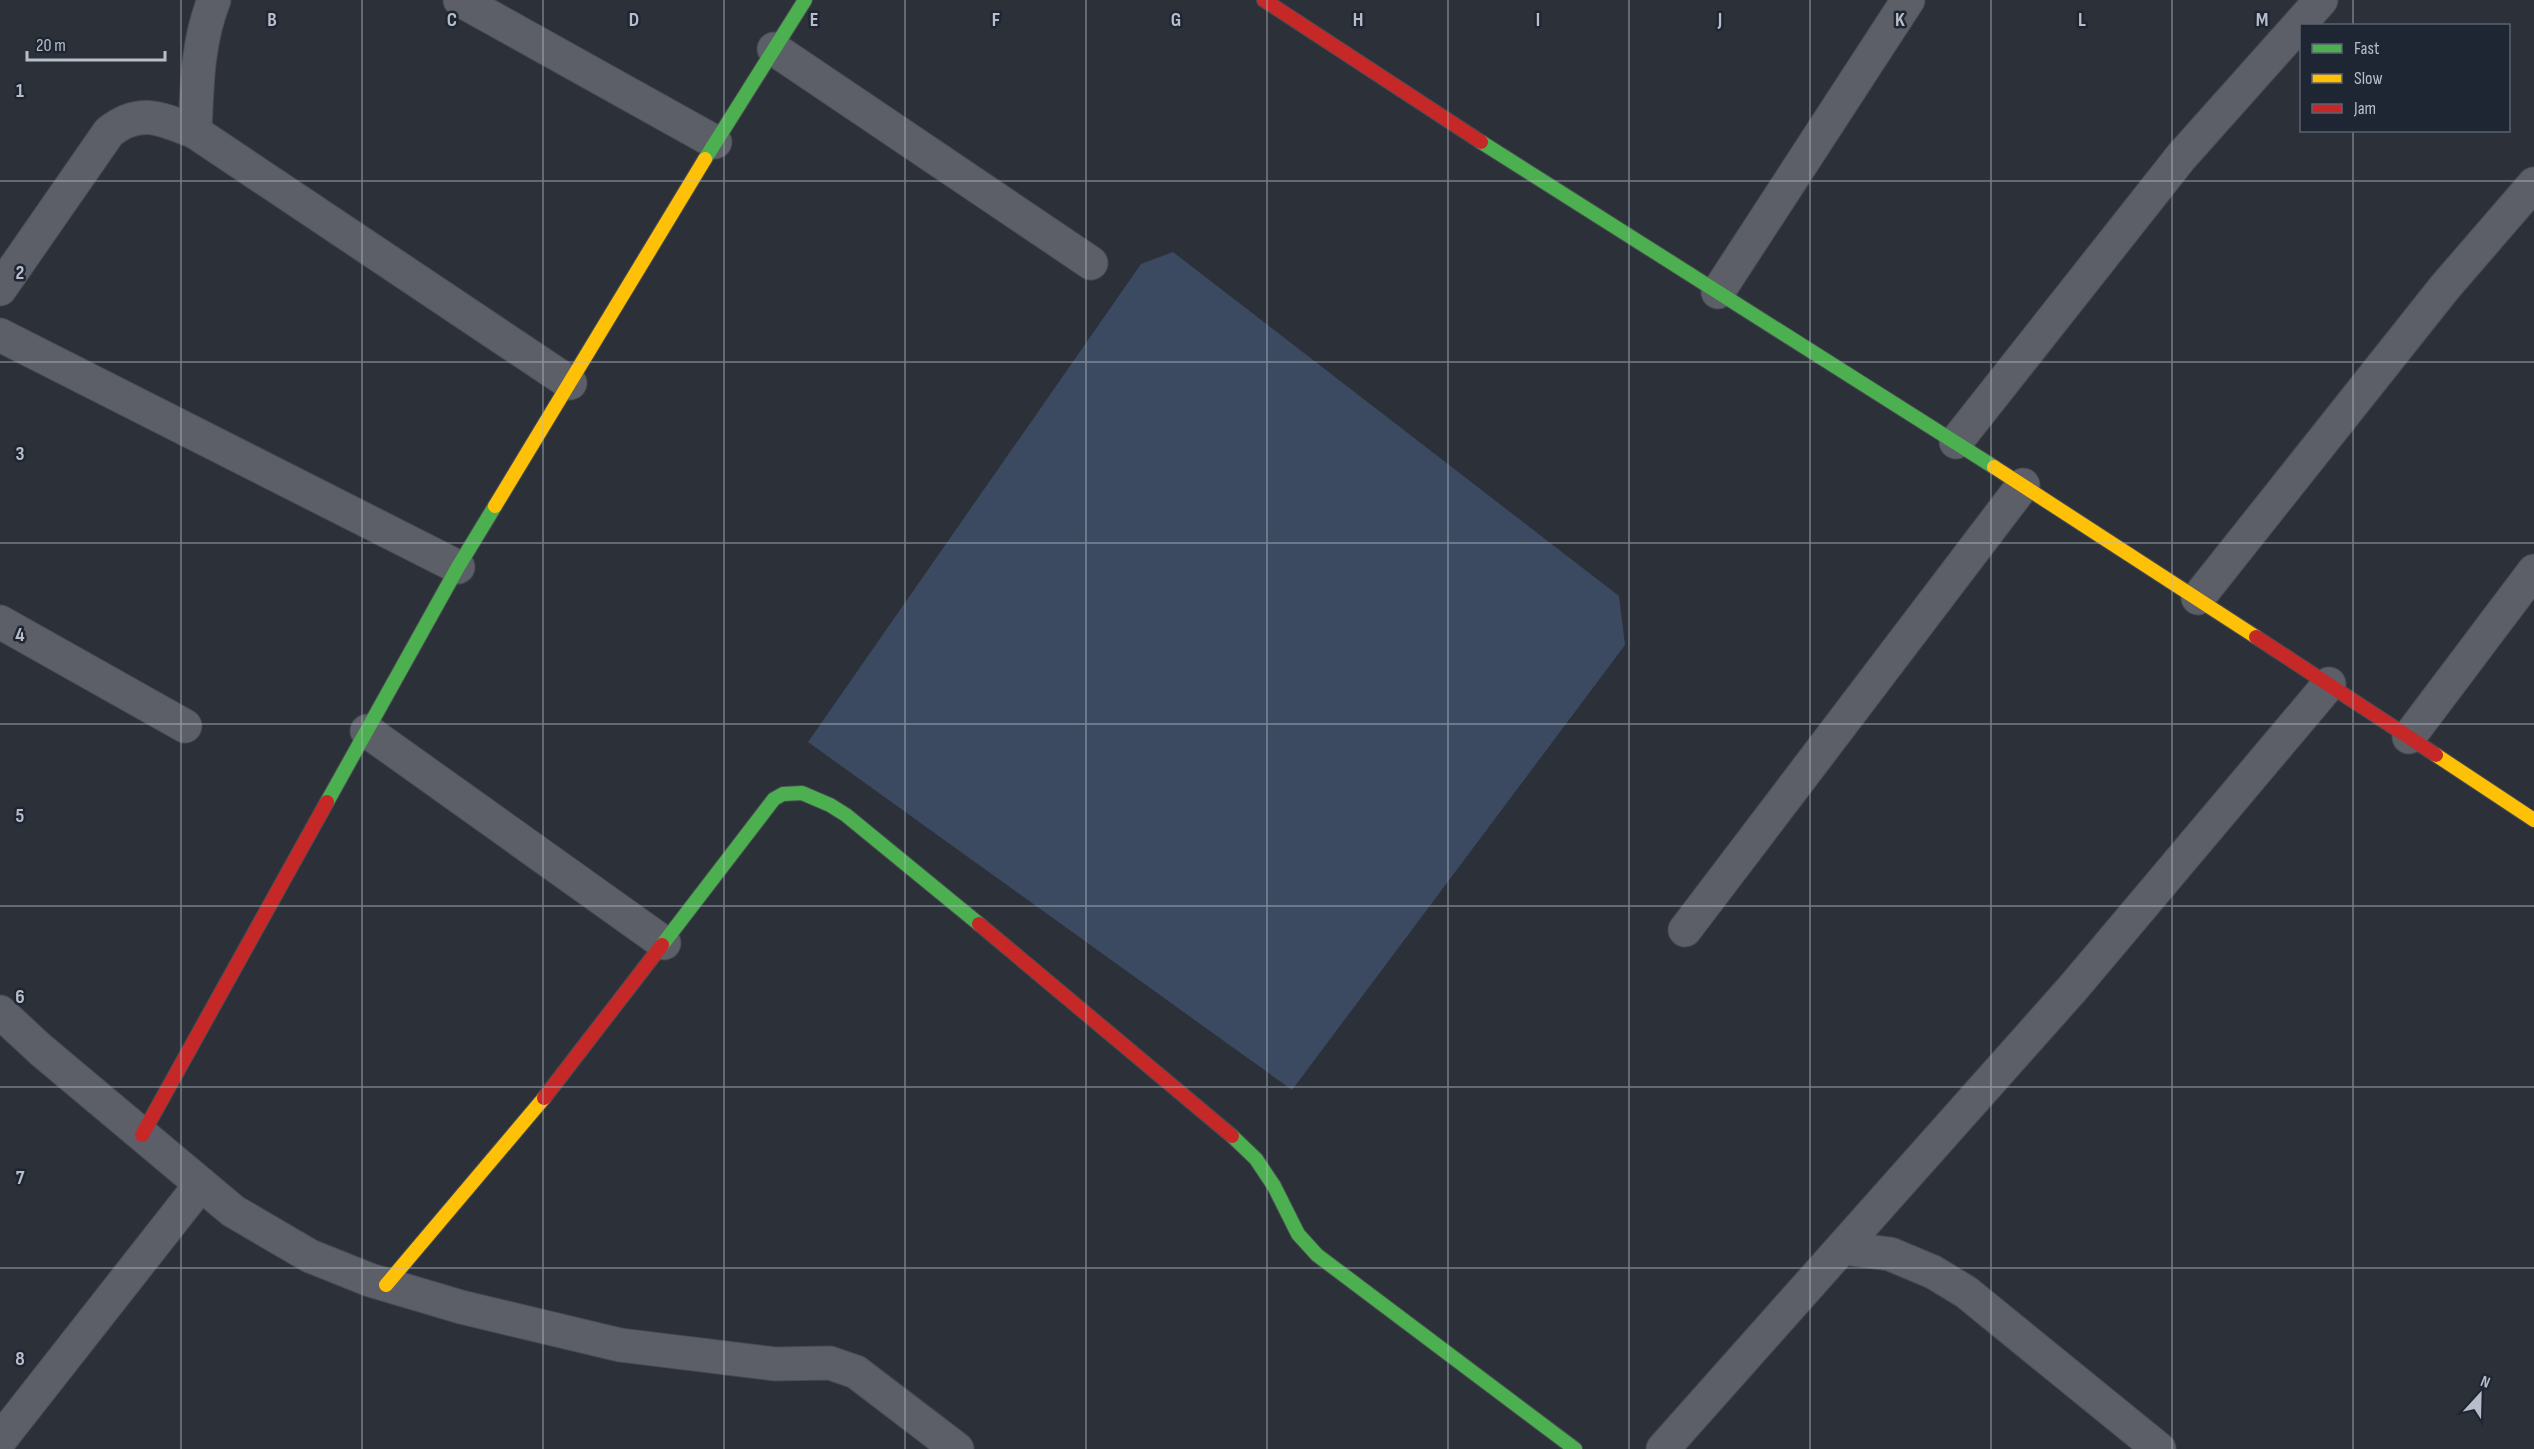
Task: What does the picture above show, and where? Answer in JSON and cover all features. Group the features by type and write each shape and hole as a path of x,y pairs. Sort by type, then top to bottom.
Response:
{"street":[{"path":"195,132 198,59 204,24 214,0"},
{"path":"460,0 715,142"},
{"path":"142,1135 458,567 715,142 805,0"},
{"path":"1264,0 1446,120 2024,485 2534,819"},
{"path":"1718,292 1908,0"},
{"path":"1956,442 2181,157 2321,0"},
{"path":"774,49 1091,263"},
{"path":"0,290 109,132 122,122 140,117 160,118 195,132 570,383"},
{"path":"2198,598 2445,287 2528,204"},
{"path":"0,335 458,567"},
{"path":"1685,930 2024,485"},
{"path":"2409,737 2534,571"},
{"path":"0,622 185,726"},
{"path":"1664,1449 2073,988 2329,684"},
{"path":"367,731 664,943"},
{"path":"386,1285 552,1089 774,798 782,793 800,793 821,799 846,815 1107,1029 1232,1136 1256,1159 1274,1186 1298,1234 1317,1255 1575,1449"},
{"path":"1,1015 233,1211 310,1256 386,1285 461,1307 620,1345 775,1364 830,1363 843,1366 856,1372 957,1449"},
{"path":"0,1440 201,1184"},
{"path":"1843,1248 1890,1254 1934,1272 1966,1292 2158,1449"}],"water":[{"path":"1173,252 1619,596 1625,645 1292,1090 808,742 1141,264"}],"traffic: fast":[{"path":"705,159 805,0"},
{"path":"1481,142 1994,467"},
{"path":"327,802 458,567 495,506"},
{"path":"662,945 774,799 783,794 802,793 846,815 979,924"},
{"path":"1232,1136 1256,1159 1274,1186 1298,1234 1317,1255 1575,1449"}],"traffic: slow":[{"path":"495,506 705,159"},
{"path":"1994,467 2256,637"},
{"path":"2436,755 2534,820"},
{"path":"386,1285 544,1098"}],"traffic: jam":[{"path":"1264,0 1481,142"},
{"path":"2256,637 2436,755"},
{"path":"142,1135 327,802"},
{"path":"979,924 1232,1136"},
{"path":"544,1098 662,945"}]}
